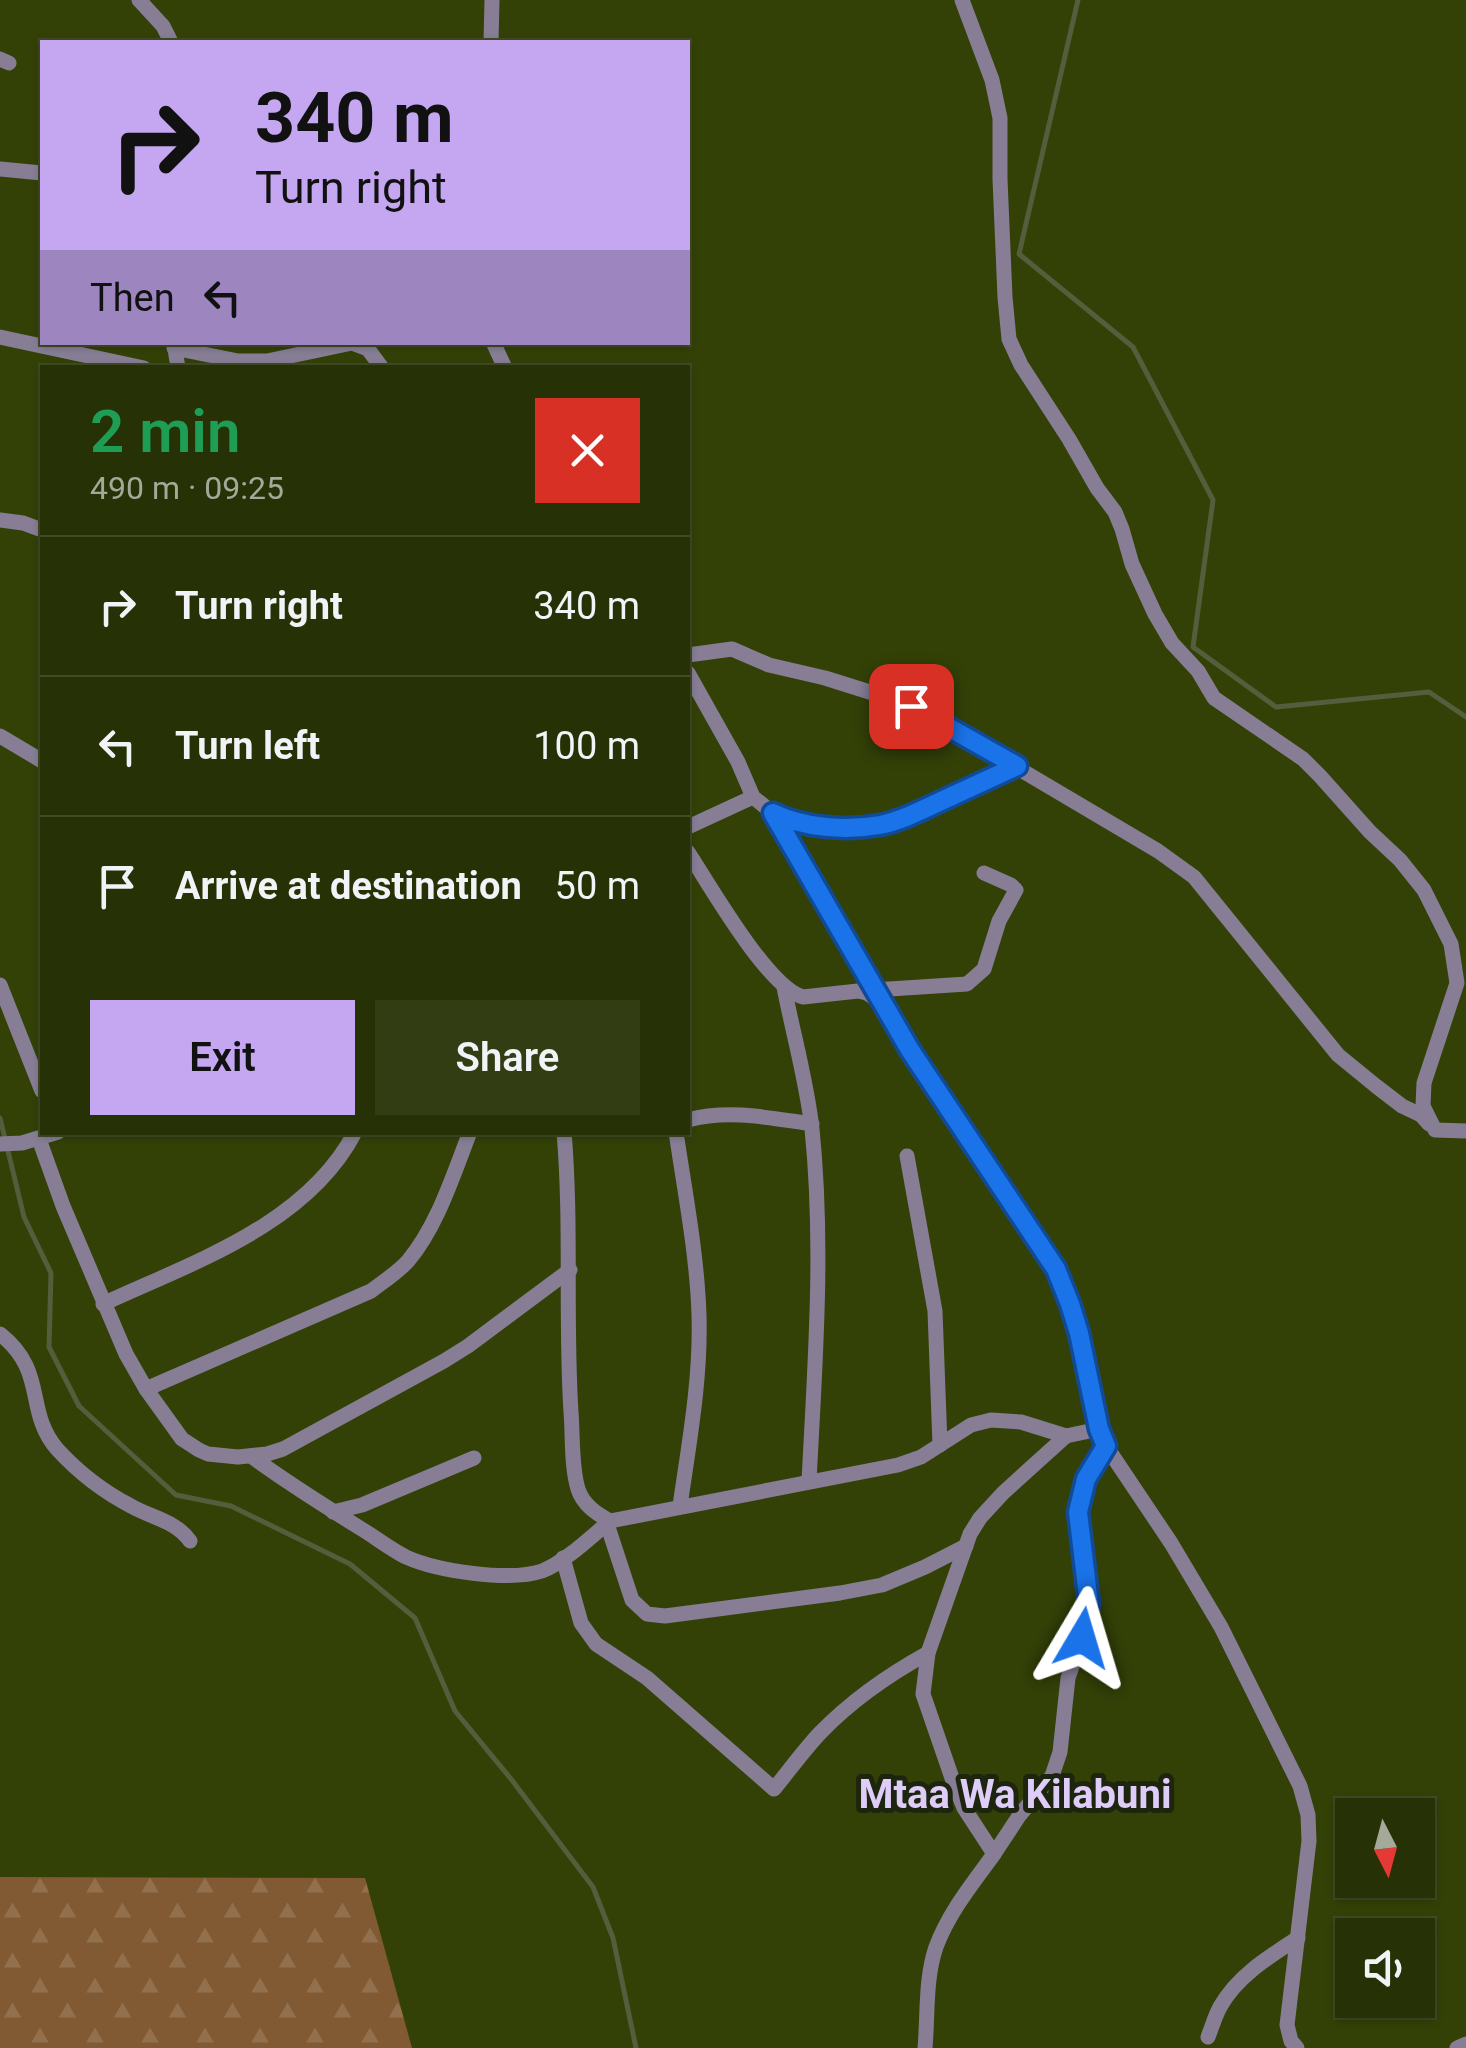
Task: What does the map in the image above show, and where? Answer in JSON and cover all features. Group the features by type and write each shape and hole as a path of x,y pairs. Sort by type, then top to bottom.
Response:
{"street":[{"path":"138,0 164,26 171,40"},
{"path":"491,40 492,0"},
{"path":"962,0 992,80 1000,118 1005,297 1010,339 1020,364 1114,512 1155,614 1172,643 1198,670 1214,698 1302,759 1424,890 1451,944 1458,983 1424,1084 1423,1106 1435,1130"},
{"path":"0,169 40,173"},
{"path":"0,337 130,365"},
{"path":"174,345 238,361 267,361 343,345"},
{"path":"357,345 368,349 380,365"},
{"path":"0,520 40,529"},
{"path":"690,655 732,648 769,664 911,706 1158,851 1194,877 1338,1055 1402,1106 1420,1114 1435,1130 1466,1130"},
{"path":"690,677 738,762 752,797 792,822 850,827 880,825 1017,766"},
{"path":"0,736 40,759"},
{"path":"690,827 752,797"},
{"path":"773,813 924,1074 1056,1269 1079,1333 1106,1446 1198,1586 1300,1786 1308,1815 1308,1841 1287,2025 1291,2042 1297,2048"},
{"path":"690,855 772,974 796,996 803,997 858,991 877,996 966,984 984,969 999,921 1016,890 984,873"},
{"path":"0,985 40,1086"},
{"path":"784,987 812,1124 818,1195 819,1273 809,1481"},
{"path":"690,1119 748,1114 812,1124"},
{"path":"0,1144 49,1135"},
{"path":"103,1304 196,1261 281,1215 323,1178 354,1135"},
{"path":"146,1389 371,1290 394,1274 418,1247 437,1212 469,1135"},
{"path":"564,1135 570,1387 578,1490 608,1523 632,1600 647,1614 665,1616 840,1593 882,1585 966,1546"},
{"path":"676,1135 699,1316 696,1393 680,1506"},
{"path":"30,1141 126,1354 182,1439 208,1454 251,1456 283,1449 444,1361 570,1270"},
{"path":"906,1156 935,1311 940,1446"},
{"path":"0,1334 29,1366 43,1429 58,1450 107,1492 177,1526 190,1541"},
{"path":"251,1456 404,1556 468,1572 507,1574 538,1572 608,1523 898,1465 922,1457 971,1425 991,1420 1021,1422 1066,1436 1099,1429"},
{"path":"994,1854 964,1808 930,1720 923,1694 928,1652 980,1518 1066,1436"},
{"path":"925,2048 929,1980 936,1949 951,1914 1019,1816 1052,1776 1060,1752 1068,1678 1089,1604 1078,1512 1086,1479 1106,1446"},
{"path":"334,1512 362,1506 474,1458"},
{"path":"563,1558 582,1622 596,1644 647,1678 774,1789 836,1717 889,1675 928,1652"},
{"path":"1208,2037 1232,1989 1298,1938"},
{"path":"1457,2048 1466,2044"}],"green space":[{"path":"0,1877 365,1878 412,2048 0,2048"}],"waterway":[{"path":"1078,0 1019,254 1133,347 1213,500 1193,647 1276,707 1429,692 1466,717"},
{"path":"0,1118 24,1217 51,1273 49,1347 79,1406 176,1495 231,1506 350,1564 415,1618 455,1711 593,1887 613,1938 636,2048"}],"district":[{"name":"Mtaa Wa Kilabuni","path":"1015,1794"}],"route":[{"path":"911,706 1017,766 880,825 821,826 792,822 773,813 880,1002 1056,1269 1070,1304 1106,1446 1090,1469 1078,1512 1089,1604 1082,1638"}]}
